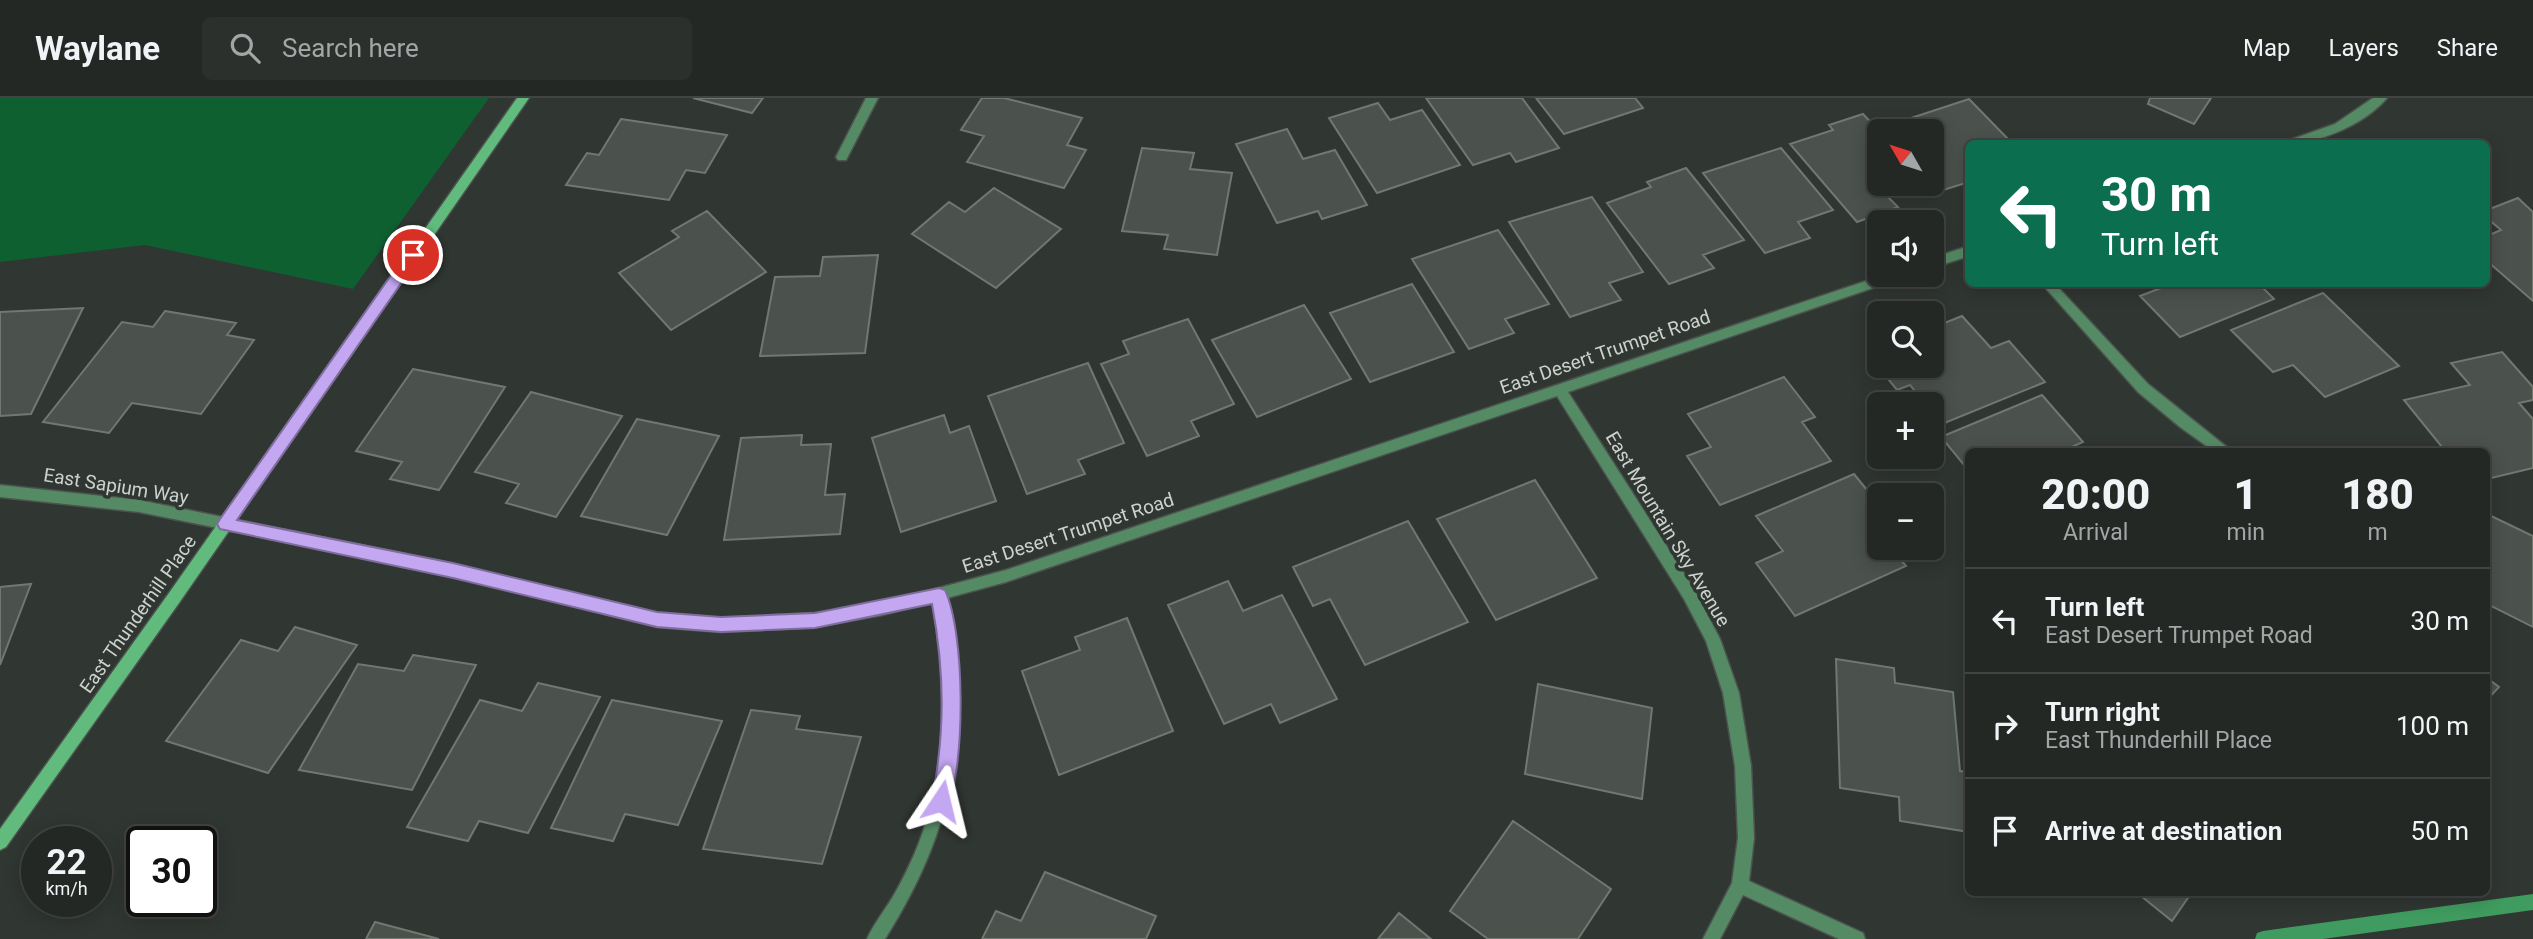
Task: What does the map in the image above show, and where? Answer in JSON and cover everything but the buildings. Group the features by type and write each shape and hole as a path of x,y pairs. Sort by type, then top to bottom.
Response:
{"street":[{"name":"East Thunderhill Place","path":"0,842 523,98"},
{"path":"842,157 873,98"},
{"path":"2302,140 2339,127 2382,98"},
{"path":"1944,259 1965,252"},
{"name":"East Desert Trumpet Road","path":"225,524 453,570 657,620 721,625 815,620 939,595 1006,576 1867,285"},
{"path":"2051,287 2143,388 2220,448"},
{"name":"East Mountain Sky Avenue","path":"1559,388 1689,594 1713,639 1731,693 1743,766 1746,838 1740,885 1712,939"},
{"name":"East Sapium Way","path":"0,491 139,506 225,524"},
{"path":"875,939 919,862 943,788 950,750 952,700 948,644 939,595"},
{"path":"1740,885 1857,939"}],"green space":[{"path":"0,98 489,98 353,289 145,245 0,262"}],"waterway":[{"path":"2263,939 2533,902"}],"route":[{"path":"413,255 225,524 453,570 657,620 721,625 815,620 882,609 939,595 948,644 952,700 950,750 941,801"}]}
